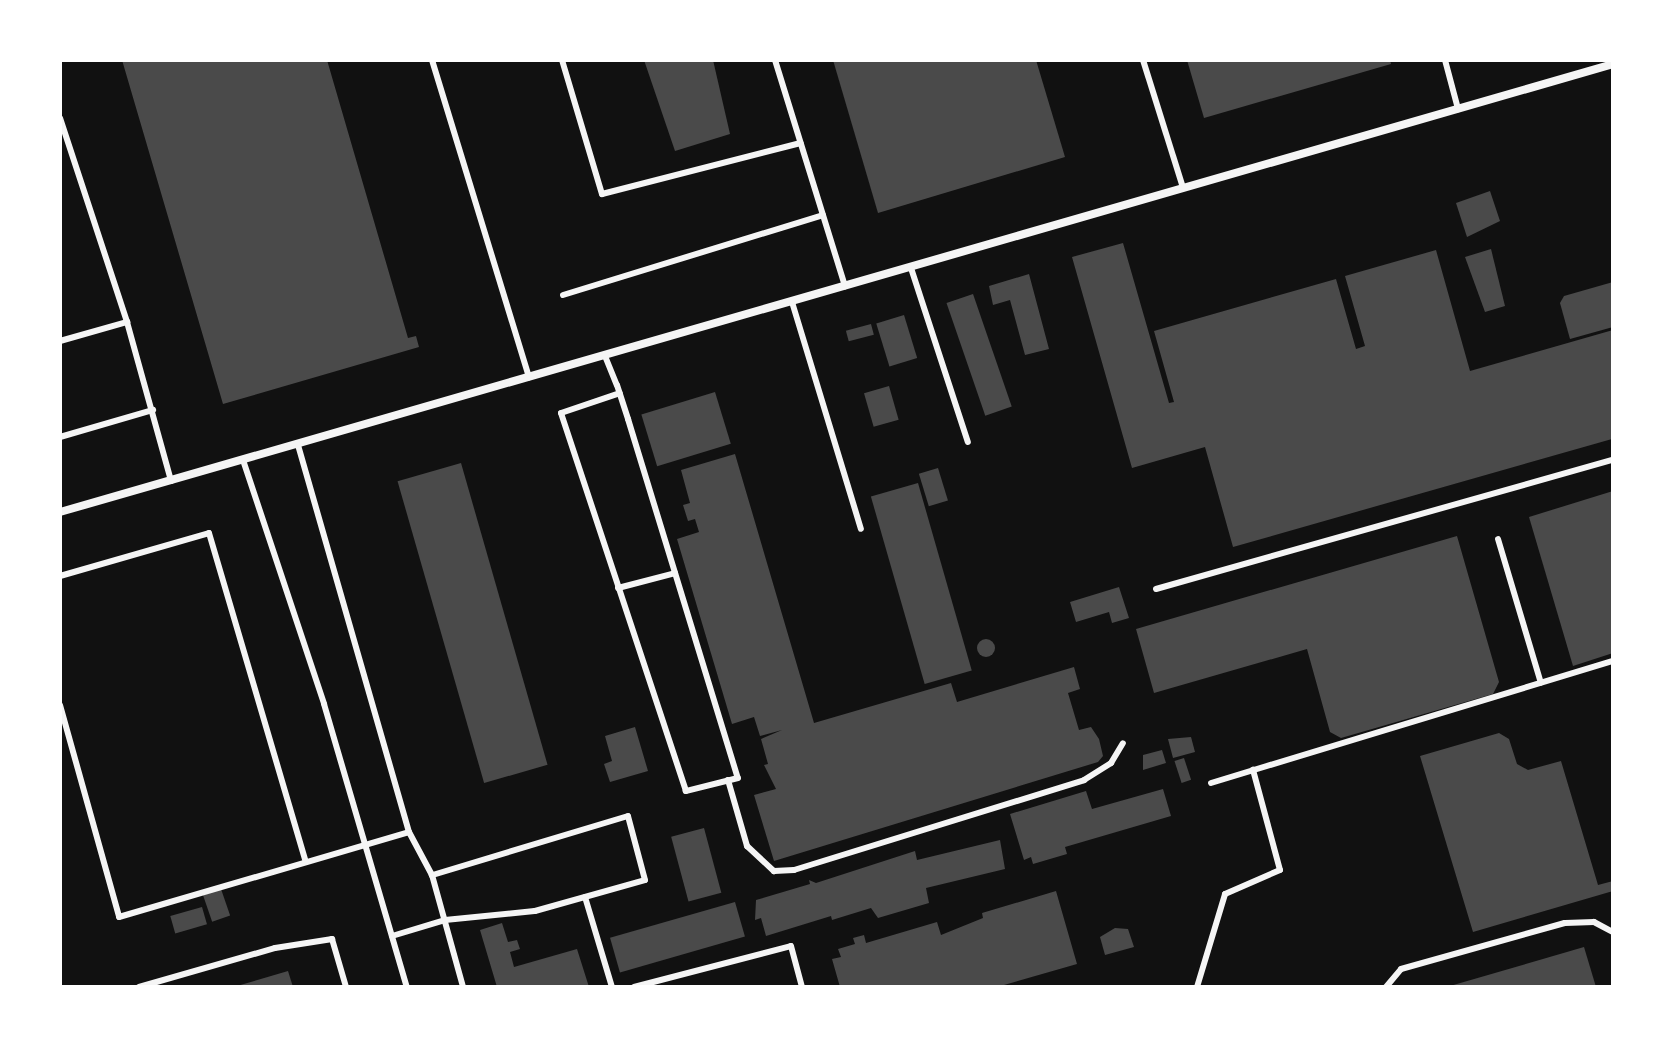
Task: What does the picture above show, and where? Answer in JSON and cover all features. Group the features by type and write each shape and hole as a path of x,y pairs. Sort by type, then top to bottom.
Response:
{"street":[{"path":"60,512 1613,64"}],"lane":[{"path":"432,60 529,378"},
{"path":"562,60 602,194 801,143"},
{"path":"775,60 845,286"},
{"path":"1143,60 1183,188"},
{"path":"1445,60 1458,109"},
{"path":"60,118 127,322 171,481"},
{"path":"563,295 823,215"},
{"path":"911,268 968,442"},
{"path":"792,302 861,529"},
{"path":"60,341 127,322"},
{"path":"605,356 620,393 738,778 686,791 561,413 620,393"},
{"path":"60,437 153,410"},
{"path":"298,445 409,832 432,875 463,987"},
{"path":"243,460 324,704 407,987"},
{"path":"1156,589 1613,460"},
{"path":"60,576 209,533 306,862"},
{"path":"1498,539 1541,683"},
{"path":"618,588 675,573"},
{"path":"1211,783 1613,661"},
{"path":"60,705 119,917 409,832"},
{"path":"728,780 747,846 774,871 794,870 1084,780 1111,763 1123,743"},
{"path":"1197,987 1225,894 1280,870 1253,770"},
{"path":"392,936 445,920 535,911 645,880 628,816 432,875"},
{"path":"585,897 612,987"},
{"path":"1386,987 1401,969 1565,923 1594,922 1613,932"},
{"path":"139,987 275,948 332,939 346,987"},
{"path":"634,987 791,946 802,987"}],"building":[{"path":"122,60 327,60 408,338 416,336 419,347 223,404"},
{"path":"644,60 713,60 730,134 675,151"},
{"path":"833,60 1036,60 1065,157 878,213"},
{"path":"1187,60 1390,60 1391,64 1204,118"},
{"path":"1490,191 1500,221 1467,237 1456,203"},
{"path":"1123,243 1169,403 1174,402 1154,331 1336,279 1356,349 1365,346 1345,276 1436,250 1470,371 1613,330 1612,439 1233,547 1205,447 1132,468 1072,257"},
{"path":"1491,249 1505,306 1485,312 1465,257"},
{"path":"1029,274 1049,349 1025,355 1010,300 993,305 989,286"},
{"path":"1613,282 1613,327 1570,339 1560,303 1564,296"},
{"path":"973,294 1012,407 985,416 947,303"},
{"path":"904,315 917,358 889,367 876,323"},
{"path":"871,324 874,335 849,341 846,331"},
{"path":"889,386 899,420 874,427 864,393"},
{"path":"715,392 731,444 657,466 641,415"},
{"path":"735,454 814,723 951,683 957,702 1074,667 1080,689 1068,693 1079,730 1091,727 1099,739 1103,756 1098,762 774,861 754,795 776,789 764,765 768,764 761,739 782,730 760,736 754,717 732,724 677,539 699,532 695,519 688,521 683,505 690,503 681,470"},
{"path":"461,463 548,765 484,783 398,481"},
{"path":"938,468 948,501 929,506 919,474"},
{"path":"918,483 972,670 925,684 871,497"},
{"path":"1613,491 1613,653 1573,666 1529,517"},
{"path":"1457,536 1499,682 1493,694 1341,738 1330,732 1307,649 1154,693 1136,629"},
{"path":"1119,587 1129,618 1112,623 1109,612 1076,622 1070,602"},
{"path":"982,639 990,639 995,648 993,655 982,657 977,652 977,644"},
{"path":"635,727 648,771 610,782 604,764 612,761 605,736"},
{"path":"1499,733 1509,739 1517,764 1528,770 1561,761 1598,885 1613,881 1613,891 1473,932 1420,756"},
{"path":"1191,737 1195,752 1173,758 1168,739"},
{"path":"1162,750 1166,763 1143,770 1143,755"},
{"path":"1184,758 1191,780 1182,783 1174,761"},
{"path":"1163,789 1171,816 1065,847 1067,854 1033,864 1031,857 1024,860 1010,814 1086,791 1092,809"},
{"path":"704,828 721,893 688,902 671,837"},
{"path":"1000,840 1005,869 926,888 929,903 878,918 871,908 832,920 831,916 766,936 761,918 755,920 756,900 810,884 809,880 816,883 915,851 917,860"},
{"path":"221,889 230,915 212,922 203,895"},
{"path":"1056,891 1077,964 997,987 840,987 832,959 841,957 838,949 855,944 853,938 864,935 866,943 937,922 941,935 983,918 982,913"},
{"path":"735,902 745,937 620,972 610,938"},
{"path":"202,907 207,924 175,933 170,916"},
{"path":"502,923 508,942 517,940 520,949 510,952 514,967 577,949 589,987 497,987 480,930"},
{"path":"1115,928 1128,929 1134,947 1105,955 1100,937"},
{"path":"1584,947 1596,987 1450,987 1450,986"},
{"path":"288,971 293,987 237,987 237,986"}]}
